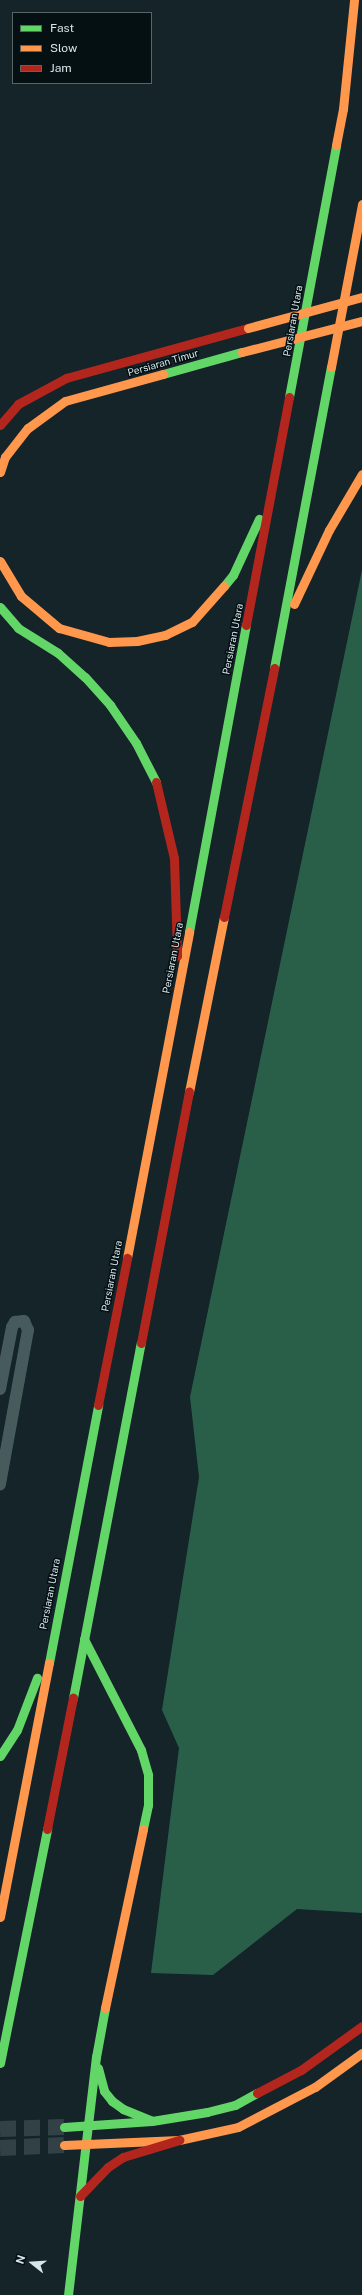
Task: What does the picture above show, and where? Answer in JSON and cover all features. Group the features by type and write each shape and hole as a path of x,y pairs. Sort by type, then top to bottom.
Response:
{"main road":[{"name":"Persiaran Utara","path":"0,1917 274,485 343,109 354,0"},
{"path":"0,2063 111,1508 169,1195 281,634 362,204"},
{"name":"Persiaran Timur","path":"0,425 18,404 66,378 362,297"},
{"name":"Persiaran Timur","path":"0,472 5,457 28,428 65,402 242,352 362,321"},
{"path":"281,634 314,559 362,474"},
{"path":"0,561 21,596 60,628 84,637 109,642 137,641 164,635 192,622 233,575 274,485"},
{"path":"0,607 18,628 58,653 95,688 136,743 156,782 174,858 178,990"},
{"path":"68,2295 96,2057 115,1955 148,1805 148,1775 141,1750 84,1639"},
{"path":"0,1756 17,1730 52,1644"},
{"path":"64,2127 152,2121 207,2112 236,2105 301,2070 362,2026"},
{"path":"80,2196 108,2167 123,2157 179,2140 238,2127 315,2087 362,2053"},
{"path":"96,2057 104,2091 112,2101 123,2109 152,2121"},
{"path":"64,2145 179,2140"}],"street":[{"path":"0,1389 5,1335 15,1322 20,1320 28,1324 0,1484"}],"green space":[{"path":"362,570 362,1913 297,1909 213,1975 151,1973 179,1748 162,1710 199,1477 190,1397"}],"tunnel":[{"path":"0,2129 64,2127"},
{"path":"0,2148 64,2145"}],"traffic: fast":[{"path":"289,397 336,145"},
{"path":"163,374 242,352"},
{"path":"274,668 331,367"},
{"path":"224,586 233,575 259,519"},
{"path":"0,607 18,628 58,653 85,677 110,705 136,743 156,782"},
{"path":"189,932 246,625"},
{"path":"73,1698 141,1343"},
{"path":"49,1663 98,1405"},
{"path":"84,1639 141,1750 148,1775 148,1805 143,1829"},
{"path":"0,1756 17,1730 37,1678"},
{"path":"0,2063 47,1829"},
{"path":"68,2295 96,2057 105,2008"},
{"path":"98,2068 104,2091 112,2101 123,2109 152,2121"},
{"path":"64,2127 152,2121 207,2112 235,2105 257,2093"}],"traffic: slow":[{"path":"336,145 343,109 354,0"},
{"path":"331,367 362,204"},
{"path":"248,328 362,297"},
{"path":"242,352 362,321"},
{"path":"0,472 5,457 28,428 65,401 163,374"},
{"path":"294,604 329,530 362,474"},
{"path":"0,561 21,596 59,628 109,642 137,641 165,635 192,622 224,586"},
{"path":"189,1092 224,917"},
{"path":"127,1258 189,932"},
{"path":"0,1917 49,1663"},
{"path":"105,2008 143,1829"},
{"path":"64,2145 179,2140 238,2127 315,2087 362,2053"}],"traffic: jam":[{"path":"0,425 18,404 66,378 248,328"},
{"path":"246,625 289,397"},
{"path":"224,917 274,668"},
{"path":"156,782 174,858 177,956"},
{"path":"141,1343 189,1092"},
{"path":"98,1405 127,1258"},
{"path":"47,1829 73,1698"},
{"path":"257,2093 301,2070 362,2026"},
{"path":"80,2196 108,2167 123,2157 179,2140"}]}
